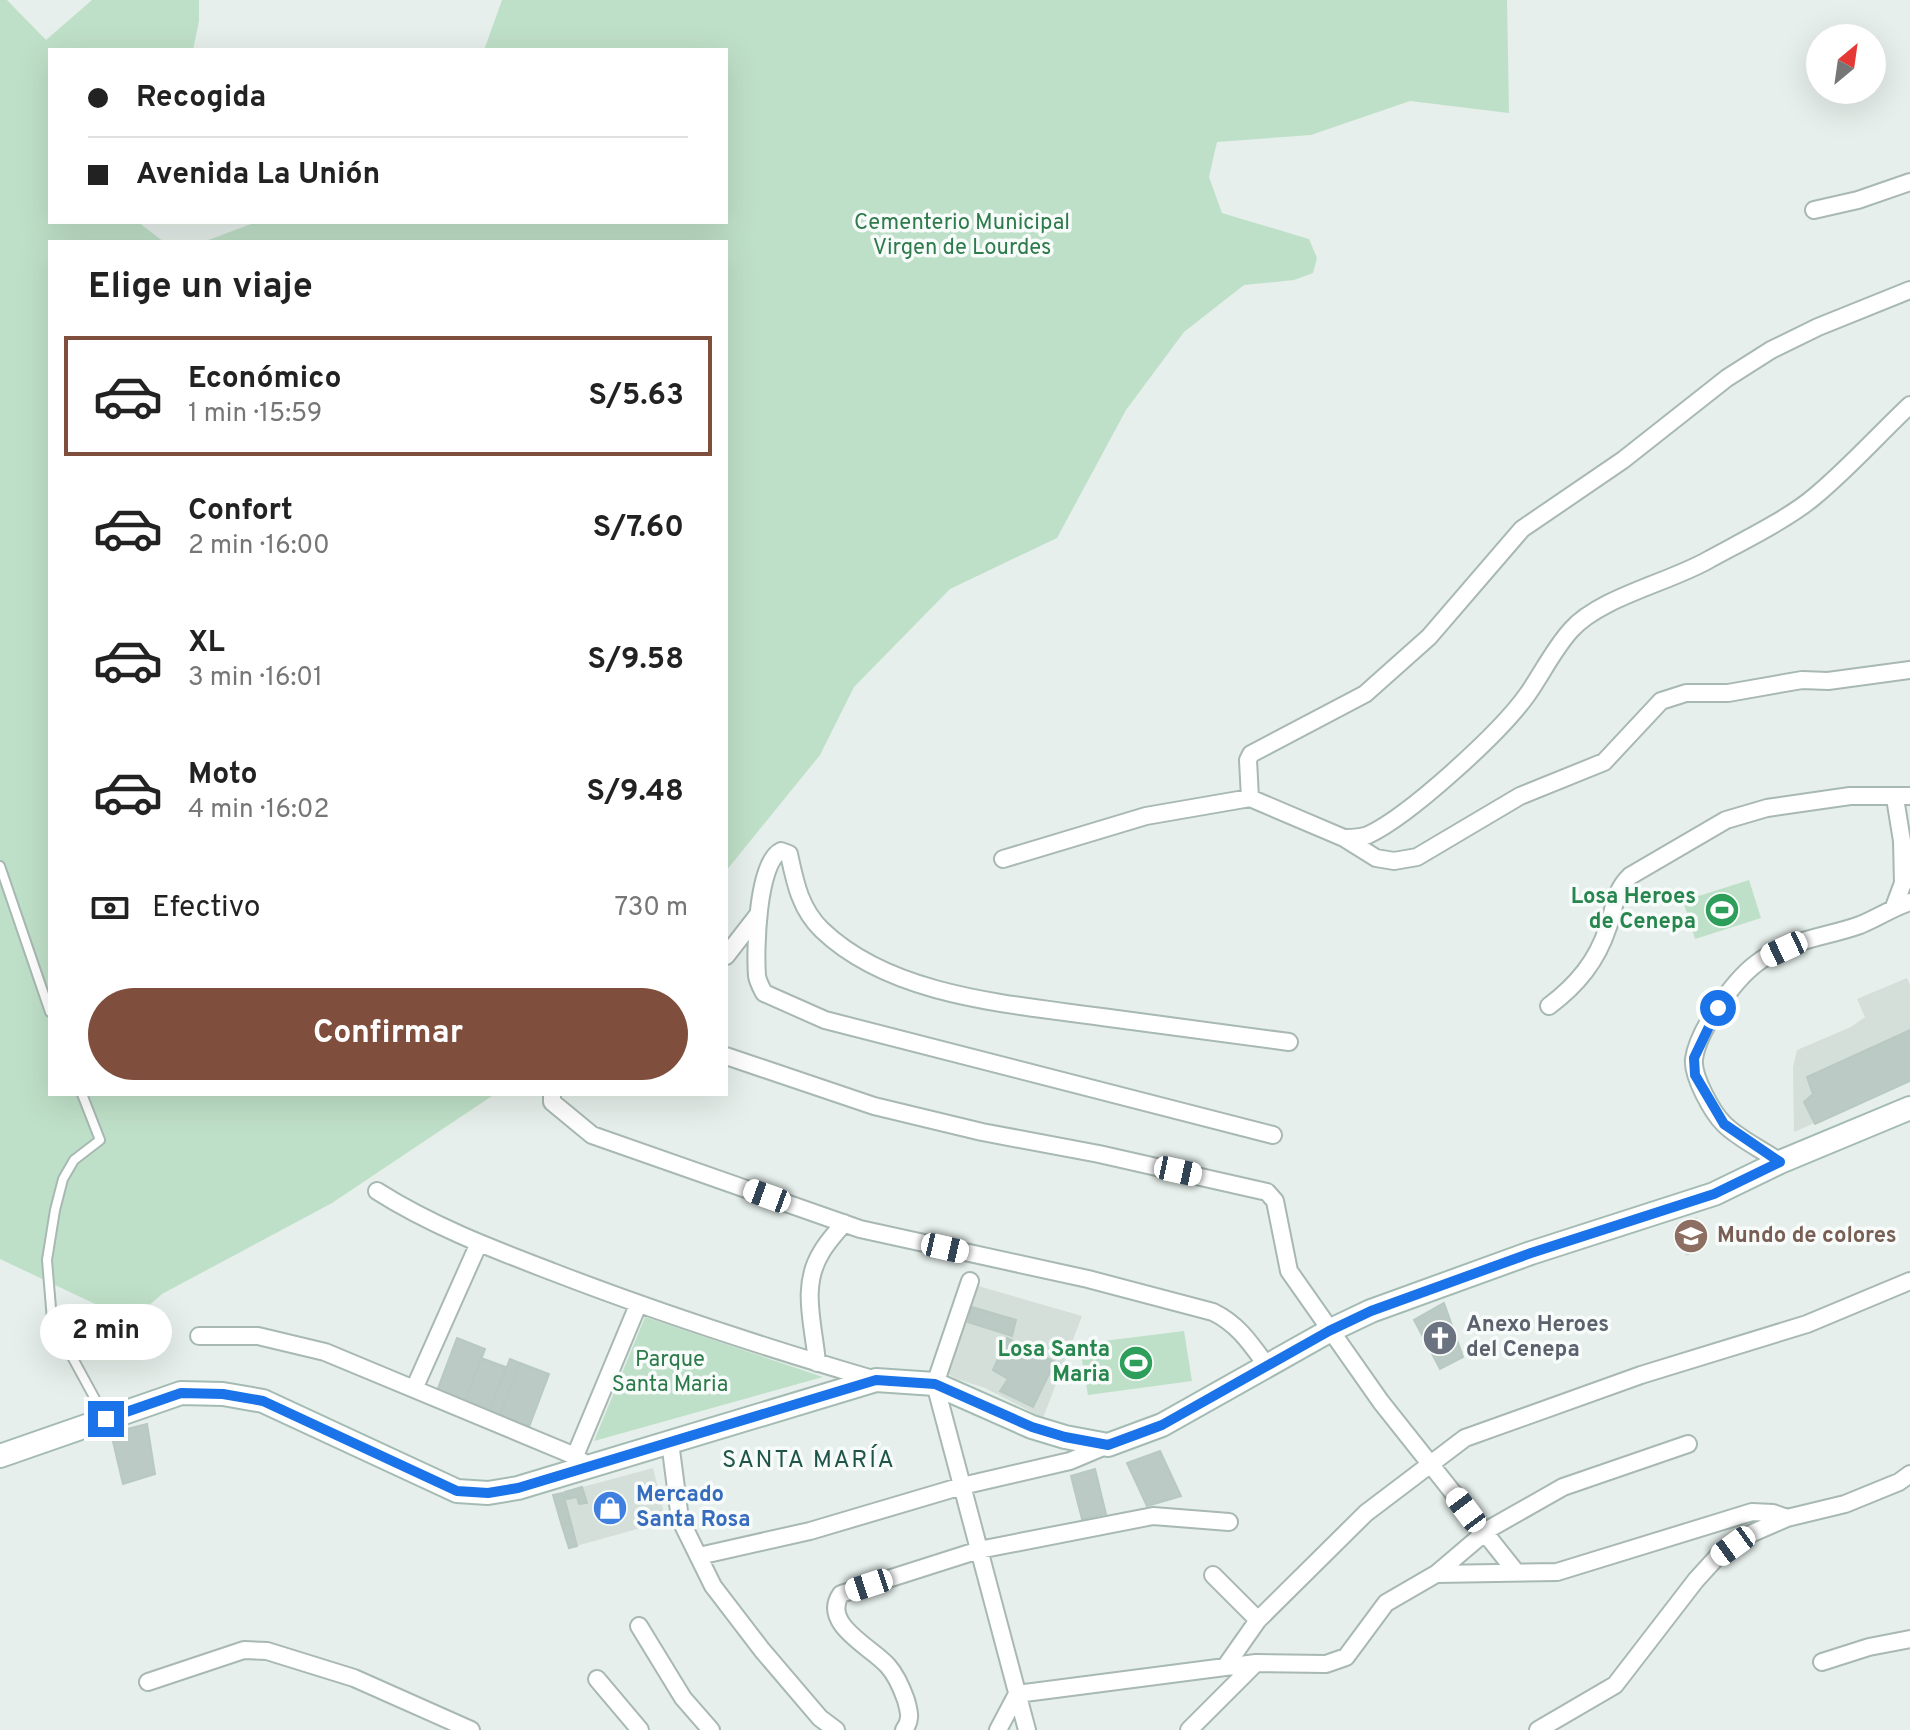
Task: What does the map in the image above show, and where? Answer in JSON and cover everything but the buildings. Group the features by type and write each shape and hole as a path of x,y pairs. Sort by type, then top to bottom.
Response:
{"main road":[{"path":"0,1456 181,1393 223,1394 263,1401 457,1491 488,1493 518,1488 582,1461 670,1442 876,1380 935,1384 1032,1427 1108,1445 1162,1425 1329,1331 1371,1311 1531,1253 1714,1194 1780,1162 1910,1108"}],"street":[{"path":"1814,210 1858,200 1910,182"},
{"path":"1250,798 1248,760 1251,754 1365,694 1429,637 1522,529 1623,460 1727,378 1771,350 1818,327 1910,290"},
{"path":"1344,838 1368,834 1444,778 1495,731 1526,696 1573,628 1594,611 1706,562 1813,499 1910,405"},
{"path":"1003,859 1146,816 1250,798 1344,838 1376,858 1394,861 1417,857 1520,796 1604,762 1661,701 1686,693 1728,693 1802,680 1828,681 1910,670"},
{"path":"1549,1006 1572,989 1591,965 1608,928 1616,895 1630,876 1726,820 1753,812 1850,796 1903,797 1902,904 1861,925 1810,938 1759,961 1729,990 1707,1026 1694,1058 1695,1075 1724,1124 1780,1162"},
{"path":"1273,1135 825,1020 764,993 757,978 757,916 771,861 781,851 789,854 798,897 819,928 845,949 892,974 980,1000 1289,1042"},
{"path":"728,953 757,916"},
{"path":"728,1057 874,1106 1267,1192 1275,1201 1289,1271 1381,1402 1516,1572"},
{"path":"552,1096 552,1102 592,1135 860,1229 1088,1279 1213,1312 1239,1329 1267,1366"},
{"path":"377,1191 403,1207 479,1243 638,1305 876,1380"},
{"path":"817,1363 808,1293 811,1274 821,1253 844,1223"},
{"path":"414,1389 479,1243"},
{"path":"970,1281 935,1384 1027,1730"},
{"path":"1225,1667 1258,1620 1366,1513 1465,1438 1641,1375 1807,1324 1906,1283 1910,1301"},
{"path":"199,1336 258,1336 325,1352 582,1461 638,1305"},
{"path":"670,1442 680,1519 713,1586 820,1718 836,1730"},
{"path":"1017,1694 1256,1663 1326,1664 1346,1657 1386,1603 1436,1574 1483,1533 1563,1487 1688,1444"},
{"path":"699,1556 810,1531 962,1486 1070,1461 1108,1445"},
{"path":"1539,1729 1615,1685 1696,1580 1717,1557 1748,1535 1787,1518 1845,1504 1899,1482 1910,1474"},
{"path":"1436,1574 1557,1572 1752,1512 1773,1513 1787,1518"},
{"path":"904,1730 910,1722 910,1714 902,1688 889,1667 848,1632 836,1610 841,1594 979,1550 1153,1516 1229,1522"},
{"path":"1213,1575 1258,1620"},
{"path":"639,1626 683,1698 711,1730"},
{"path":"1822,1662 1869,1647 1910,1639"},
{"path":"148,1682 244,1650 267,1651 354,1678 471,1730"},
{"path":"1189,1730 1256,1663"},
{"path":"597,1679 640,1730"},
{"path":"998,1730 1017,1694"}],"lane":[{"path":"0,866 3,891 48,1007"},
{"path":"83,1096 100,1140 74,1160 63,1179 47,1260 52,1320 106,1419"}],"shaded area":[{"path":"1907,978 1910,985 1910,1081 1794,1132 1793,1067 1797,1050 1851,1027 1865,1017 1857,999"},
{"name":"Mundo de colores","path":"1697,1217 1705,1248 1686,1256 1676,1224"},
{"path":"975,1285 1082,1316 1043,1418 985,1388 948,1374 945,1368"},
{"name":"Mercado Santa Rosa","path":"653,1468 666,1521 569,1548 553,1495"}],"green space":[{"path":"0,0 7,0 46,40 92,0 199,0 199,21 193,48 48,48 48,224 141,224 161,240 48,240 48,1096 492,1096 332,1203 162,1294 137,1316 112,1312 0,1259"},
{"name":"Cementerio Municipal Virgen de Lourdes","path":"502,0 1507,0 1509,113 1410,101 1311,135 1217,142 1209,177 1222,213 1309,239 1317,258 1313,273 1294,280 1244,285 1184,332 1126,410 1057,538 950,589 854,687 820,755 728,869 728,240 208,240 252,224 728,224 728,48 485,48"},
{"name":"Losa Heroes de Cenepa","path":"1749,880 1761,918 1695,939 1683,901"},
{"name":"Parque Santa Maria","path":"645,1317 823,1377 594,1441"},
{"name":"Losa Santa Maria","path":"1184,1331 1192,1381 1088,1395 1079,1344"}],"place":[{"name":"Losa Heroes de Cenepa","path":"1722,910"},
{"name":"Mundo de colores","path":"1691,1236"},
{"name":"Anexo Heroes del Cenepa","path":"1440,1338"},
{"name":"Losa Santa Maria","path":"1136,1363"},
{"name":"Mercado Santa Rosa","path":"610,1508"}],"district":[{"name":"SANTA MARÍA","path":"809,1461"}],"route":[{"path":"106,1419 181,1393 223,1394 263,1401 457,1491 488,1493 518,1488 876,1380 935,1384 1032,1427 1108,1445 1162,1425 1329,1331 1371,1311 1531,1253 1714,1194 1780,1162 1724,1124 1695,1075 1694,1058 1718,1008"}]}
